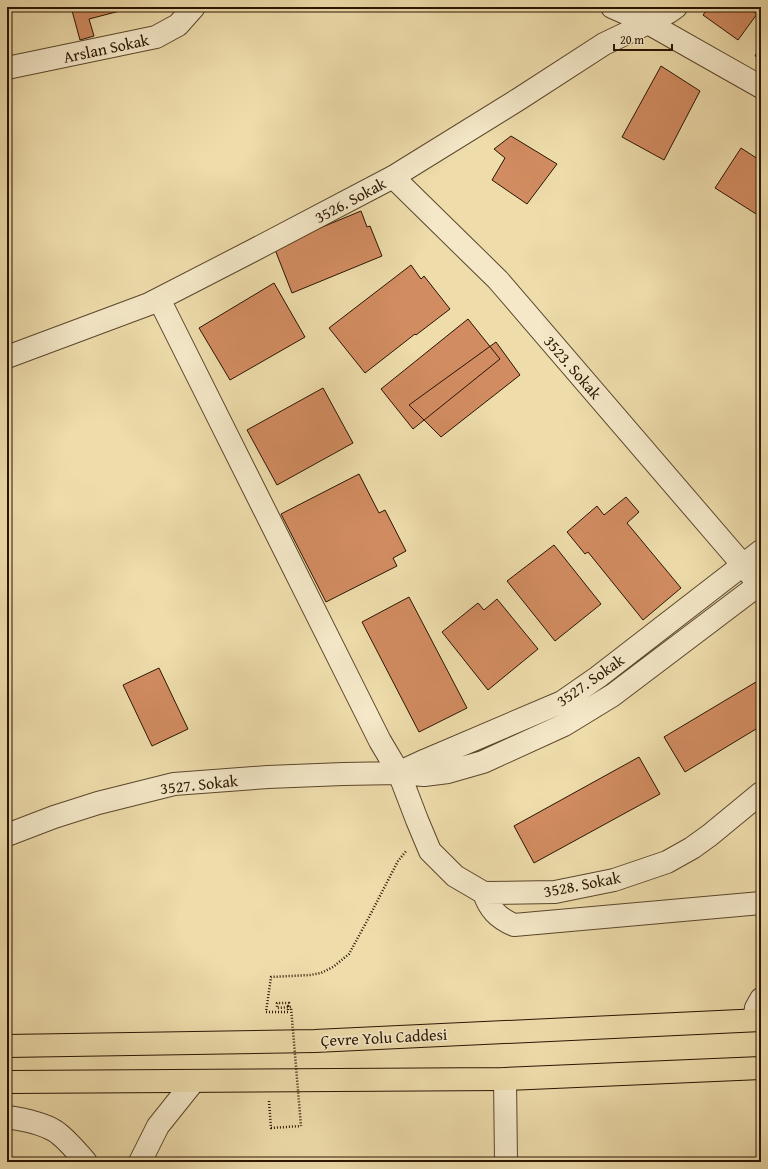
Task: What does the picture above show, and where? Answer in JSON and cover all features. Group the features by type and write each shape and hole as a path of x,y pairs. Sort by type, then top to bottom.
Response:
{"highway":[{"name":"Çevre Yolu Caddesi","path":"7,1046 315,1041 759,1020"},
{"path":"7,1082 505,1079 761,1068"}],"street":[{"name":"Arslan Sokak","path":"7,68 156,37 178,25 194,7"},
{"path":"612,7 648,23 761,87"},
{"name":"3526. Sokak","path":"7,357 149,304 393,177 519,99 604,44 648,23 676,7"},
{"name":"3523. Sokak","path":"393,177 498,280 760,584"},
{"path":"159,299 380,741 399,773 430,851 455,876 484,893 488,905 496,915 504,921 514,925 761,903"},
{"name":"3527. Sokak","path":"399,773 562,702 598,677 761,551"},
{"name":"3527. Sokak","path":"7,835 54,817 98,803 174,784 268,777 399,773 424,775 448,772 483,762 564,725 613,695 760,584"},
{"name":"3528. Sokak","path":"484,893 555,892 614,880 667,862 692,848 710,835 761,794"},
{"path":"759,1020 756,1008 761,1000"},
{"path":"505,1079 506,1162"},
{"path":"140,1162 158,1126 194,1081"},
{"path":"7,1117 25,1119 55,1131 74,1148 86,1162"}],"path":[{"path":"267,1081 271,1128 301,1126 291,1007 277,1008 277,1003 289,1003 288,1006 288,1012 266,1012 271,977 321,973 333,967 349,954 368,921 398,861 410,847 424,837"}],"building":[{"path":"71,7 135,7 89,19 94,36 80,40"},
{"path":"709,7 747,7 757,14 738,40 703,15"},
{"path":"761,45 761,59 755,56"},
{"path":"661,66 700,91 664,160 622,137"},
{"path":"511,136 557,164 527,204 492,180 505,158 494,149"},
{"path":"741,148 761,161 761,217 715,188"},
{"path":"361,211 367,227 370,226 382,256 292,293 274,247"},
{"path":"411,265 421,279 424,276 450,309 365,373 329,328"},
{"path":"274,283 305,337 230,380 199,328"},
{"path":"468,319 500,359 413,429 381,389"},
{"path":"496,342 520,375 441,437 409,405"},
{"path":"323,388 353,443 277,485 247,430"},
{"path":"359,474 379,513 385,510 406,551 393,558 397,566 326,602 281,514"},
{"path":"626,497 639,512 627,523 681,588 643,620 588,552 585,554 567,532 597,506 604,515"},
{"path":"554,545 601,604 555,641 507,581"},
{"path":"409,597 467,708 419,732 362,622"},
{"path":"497,599 538,649 488,690 442,632 478,603 484,610"},
{"path":"159,668 188,729 152,746 123,685"},
{"path":"761,679 761,726 685,772 664,737"},
{"path":"639,757 660,794 534,863 514,826"}]}
